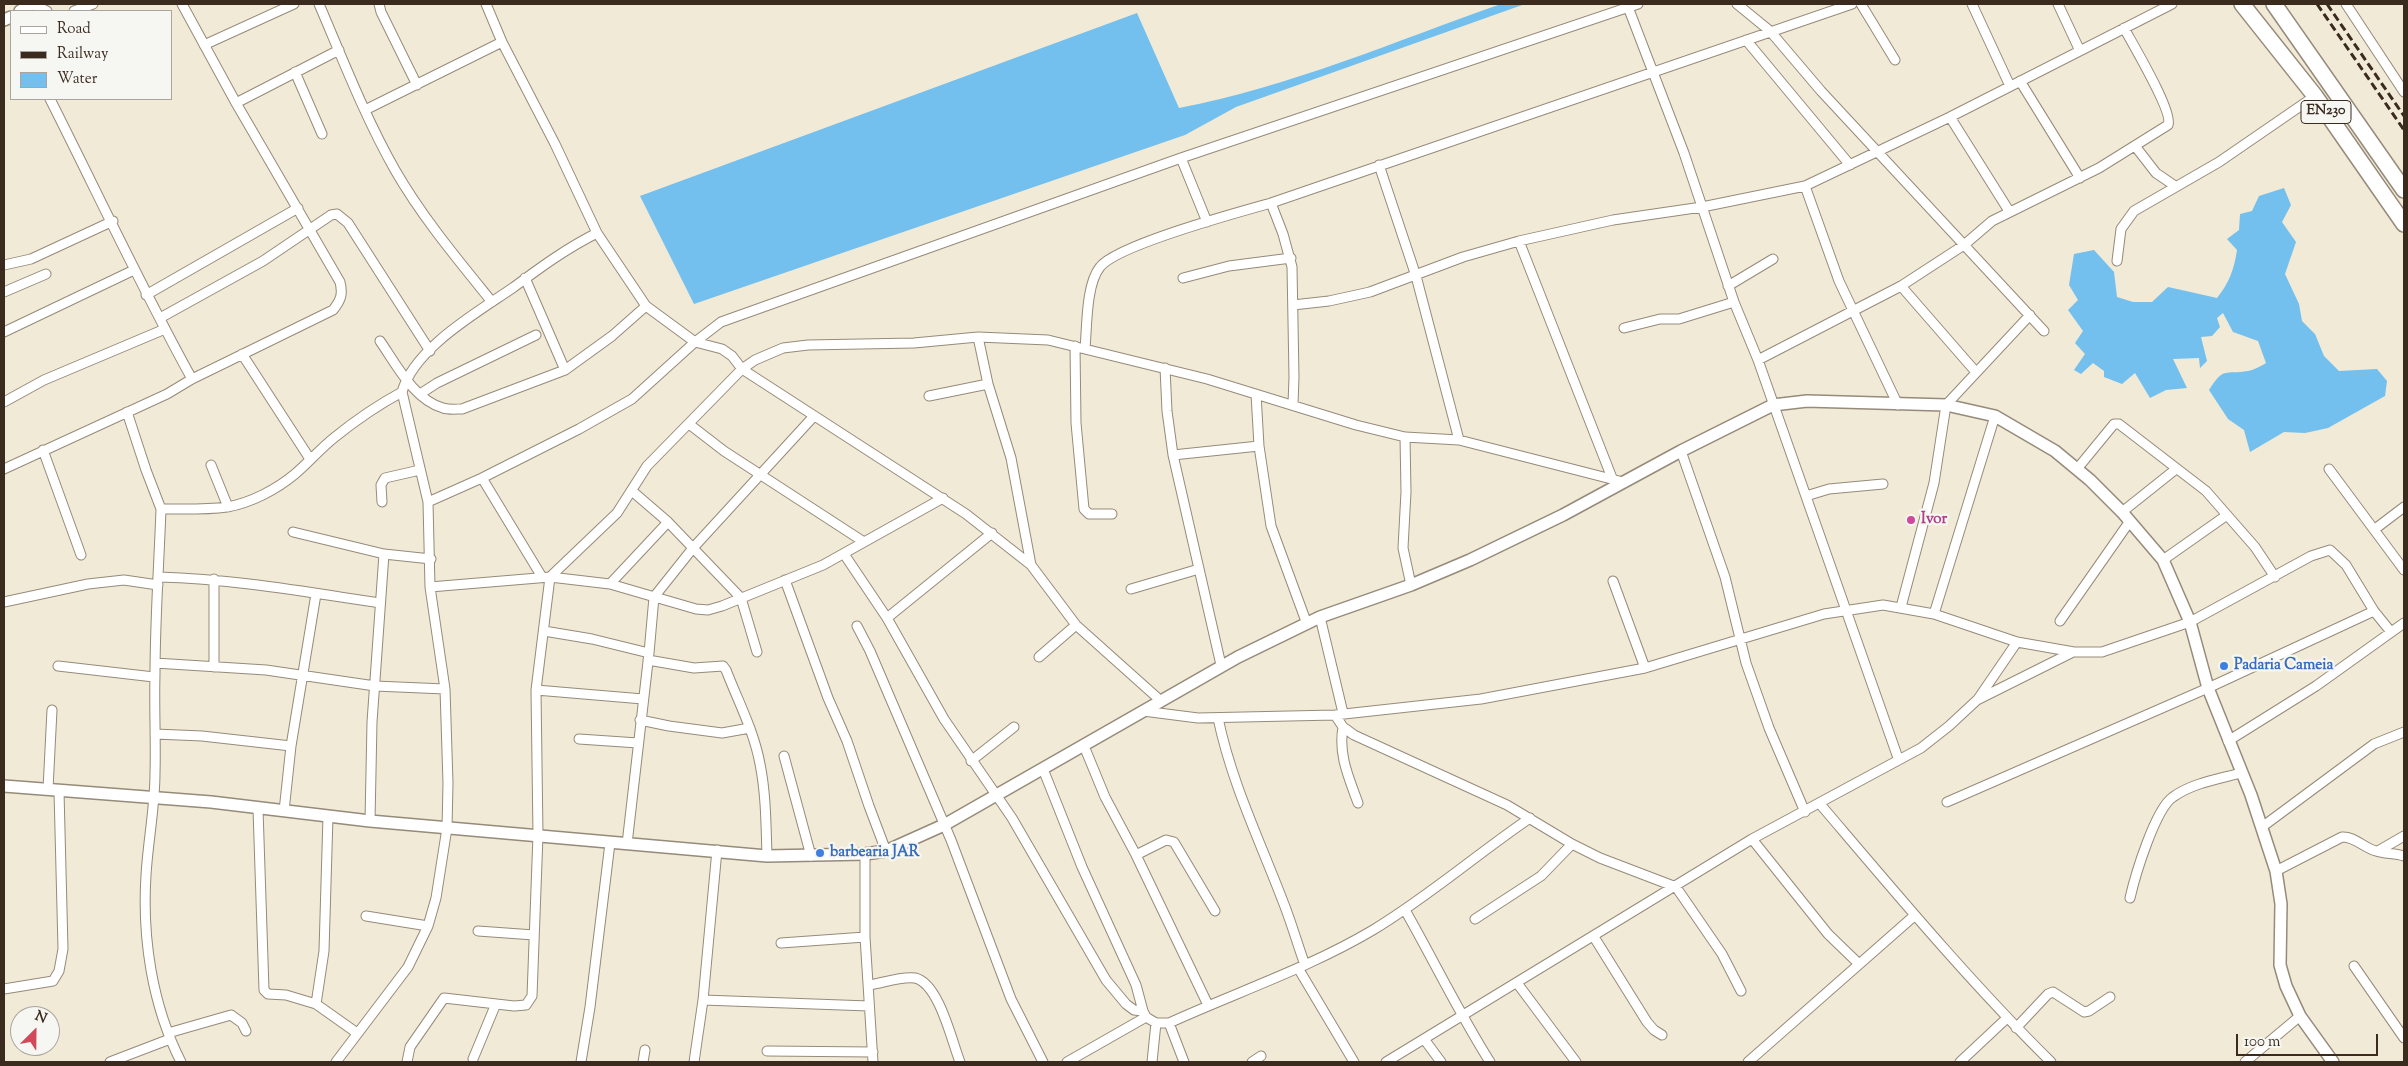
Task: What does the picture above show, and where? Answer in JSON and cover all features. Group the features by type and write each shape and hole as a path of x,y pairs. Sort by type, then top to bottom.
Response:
{"highway":[{"name":"EN230","path":"2242,4 2315,96 2404,224"},
{"name":"EN230","path":"2274,4 2404,190"}],"street":[{"path":"32,4 45,10"},
{"path":"77,10 93,4"},
{"path":"4,469 167,394 192,379 333,310 340,301 343,291 340,282 236,103 182,4"},
{"path":"204,44 294,4"},
{"path":"319,4 365,110 396,171 447,246 492,302"},
{"path":"379,4 380,12 417,85"},
{"path":"486,4 502,42 555,144 597,233 646,306 695,342 722,349 732,356 742,368 943,498 992,533 1031,565 1076,625 1161,701"},
{"path":"428,502 482,478 579,429 632,399 695,342 721,322 1181,158 1638,4"},
{"path":"1737,4 1770,32 1820,91 2044,331"},
{"path":"1085,349 1090,292 1094,276 1100,266 1141,245 1207,222 1271,203 1852,4"},
{"path":"1861,4 1895,60"},
{"path":"1972,4 2010,86"},
{"path":"2058,4 2080,51"},
{"path":"1293,305 1329,301 1370,292 1463,257 1519,241 1613,220 1702,207 1805,186 1950,117 2172,4"},
{"path":"2346,4 2402,86"},
{"path":"1628,7 1684,153 1728,286 1758,360 1898,758"},
{"path":"1758,360 1901,286 1964,244 1992,221 2009,211 2080,178 2135,146 2170,122 2158,90 2124,28"},
{"path":"1746,40 1850,165"},
{"path":"365,110 502,42"},
{"path":"236,103 339,50"},
{"path":"295,72 322,134"},
{"path":"2020,81 2080,178"},
{"path":"2117,261 2121,229 2126,219 2134,210 2219,162 2315,96"},
{"path":"51,100 112,221 146,295 192,379"},
{"path":"1950,117 2009,211"},
{"path":"2135,146 2156,173 2175,186"},
{"path":"1181,158 1207,222"},
{"path":"1379,165 1416,276 1459,440"},
{"path":"1805,186 1829,256 1898,405"},
{"path":"1271,203 1290,258 1293,305 1293,404"},
{"path":"146,295 298,208"},
{"path":"160,318 263,261 331,215 342,216 430,351"},
{"path":"4,265 31,260 112,221"},
{"path":"336,1062 408,967 428,926 436,898 447,828 448,783 445,689 430,587 431,559 428,502 402,392 406,378 430,351 492,302 574,245 597,233"},
{"path":"1519,241 1612,478"},
{"path":"1183,278 1229,266 1290,258"},
{"path":"1728,286 1773,259"},
{"path":"4,332 134,270"},
{"path":"4,292 46,274"},
{"path":"526,278 565,370"},
{"path":"1901,286 1976,371"},
{"path":"1624,328 1660,319 1679,319 1734,302"},
{"path":"380,341 406,378 433,405 445,409 462,408 565,370 612,336 646,306"},
{"path":"1901,608 1934,483 1946,405 2030,315"},
{"path":"4,402 44,380 165,329"},
{"path":"420,394 436,383 536,335"},
{"path":"546,577 617,513 648,466 742,368 783,348 808,345 914,343 978,336 1031,339 1075,346 1165,368 1405,437 1459,440 1624,482"},
{"path":"978,336 988,384 1011,458 1031,565"},
{"path":"1075,346 1076,423 1084,509 1089,514 1112,514"},
{"path":"242,354 310,459"},
{"path":"1165,368 1167,412 1173,455 1222,665"},
{"path":"929,396 988,384"},
{"path":"162,509 228,507 251,500 296,474 334,438 372,410 402,392"},
{"path":"1256,394 1259,446 1271,526 1307,624"},
{"path":"4,786 211,802 370,822 538,835 610,843 717,850 768,856 865,854 886,851 944,825 1222,665 1320,617 1411,585 1470,560 1624,482 1681,450 1773,405 1807,401 1946,405 1995,416 2055,451 2077,469 2126,516 2163,560 2190,622 2208,688 2242,773 2276,871 2281,904 2280,965 2286,986 2300,1016 2334,1062"},
{"path":"127,412 146,470 162,509 154,677 154,797 146,874 145,928 152,972 169,1036 181,1062"},
{"path":"627,844 640,720 649,656 654,596 693,548 814,416"},
{"path":"1934,614 1995,416"},
{"path":"2077,469 2116,422 2206,491 2255,547 2275,577"},
{"path":"689,424 761,475 864,542"},
{"path":"1405,437 1406,492 1403,548 1411,585"},
{"path":"1173,455 1259,446"},
{"path":"43,450 81,555"},
{"path":"1681,450 1725,577 1746,663 1769,728 1805,812"},
{"path":"212,465 228,507"},
{"path":"2060,621 2126,516 2176,469"},
{"path":"2329,469 2404,570"},
{"path":"382,502 382,481 420,470"},
{"path":"406,1062 410,1047 444,998 495,1006 514,1006 530,1002 534,990 538,835 536,690 544,631 546,577 482,478"},
{"path":"1806,496 1829,489 1883,484"},
{"path":"632,491 668,522 741,598 756,652"},
{"path":"430,587 546,577 610,584 696,609 708,610 785,580 844,554 943,498"},
{"path":"2375,529 2404,507"},
{"path":"2163,560 2227,515"},
{"path":"610,584 668,522"},
{"path":"293,532 384,554 431,559"},
{"path":"887,618 992,533"},
{"path":"1143,712 1218,718 1339,714 1481,699 1645,668 1847,609 1883,605 1934,614 2017,642 2074,652 2102,652 2190,622 2311,556 2330,550 2346,564 2374,611 2391,632"},
{"path":"370,822 372,722 384,554"},
{"path":"844,554 887,618 939,711 971,760 997,795 1116,994 1134,1010 1145,1014 1156,1023 1169,1023 1301,966 1371,931 1404,910 1530,818"},
{"path":"1131,588 1199,570"},
{"path":"214,579 214,667"},
{"path":"4,602 88,584 124,580 214,579 283,587 316,594 380,603"},
{"path":"785,580 828,698 847,741 886,851"},
{"path":"1613,581 1645,668"},
{"path":"284,811 291,746 316,594"},
{"path":"1947,802 2208,688 2374,611"},
{"path":"1320,617 1343,727 1341,738 1344,766 1358,803"},
{"path":"2228,741 2316,686 2404,623"},
{"path":"1039,657 1076,625"},
{"path":"857,626 870,651 944,825 1011,998 1043,1062"},
{"path":"544,631 592,639 694,668 723,666 750,728 760,764 766,809 768,856"},
{"path":"1977,700 2017,642"},
{"path":"1386,1062 1752,839 1820,804 1928,742 1977,700 2074,652"},
{"path":"155,663 303,674 375,686 445,689"},
{"path":"58,666 154,677"},
{"path":"536,690 644,699"},
{"path":"4,989 52,981 59,971 63,949 53,790 52,710"},
{"path":"1218,718 1225,752 1239,793 1283,900 1301,966 1354,1062"},
{"path":"640,720 722,733 750,728"},
{"path":"971,760 1014,727"},
{"path":"1343,727 1354,735 1458,781 1530,818 1572,844 1600,858 1676,887 1722,954 1741,991"},
{"path":"2262,827 2374,744 2404,732"},
{"path":"155,734 221,738 291,746"},
{"path":"579,738 638,743"},
{"path":"1084,746 1105,797 1136,855 1208,1005"},
{"path":"784,756 811,856"},
{"path":"1044,769 1082,867 1136,985 1145,1014"},
{"path":"2130,898 2134,880 2152,831 2159,814 2171,798 2188,788 2242,773"},
{"path":"1820,804 1914,916 2006,1018 2051,1062"},
{"path":"258,809 264,990 268,994 298,998 316,1004 357,1033"},
{"path":"316,1004 321,983 325,931 328,816"},
{"path":"2377,852 2404,836"},
{"path":"2276,871 2342,837 2348,837 2377,852 2404,856"},
{"path":"1752,839 1828,934 1858,963"},
{"path":"1136,855 1166,840 1174,842 1215,911"},
{"path":"581,1062 590,1007 610,843"},
{"path":"1475,919 1541,876 1572,844"},
{"path":"694,1062 703,1000 717,850"},
{"path":"865,854 865,937 873,1062"},
{"path":"1404,910 1437,966 1460,1016 1490,1062"},
{"path":"366,916 428,926"},
{"path":"1748,1062 1858,963 1914,916"},
{"path":"478,931 534,935"},
{"path":"1594,936 1647,1022 1662,1035"},
{"path":"781,944 865,937"},
{"path":"2354,966 2404,1038"},
{"path":"869,985 907,978 924,982 930,987 960,1062"},
{"path":"1517,983 1576,1062"},
{"path":"2016,1028 2048,994 2053,992 2084,1012 2089,1012 2110,997"},
{"path":"703,1000 869,1006"},
{"path":"472,1059 495,1006"},
{"path":"1068,1062 1145,1014"},
{"path":"110,1062 169,1036 231,1015 242,1023 246,1031"},
{"path":"2245,1062 2300,1016"},
{"path":"1960,1062 2006,1018"},
{"path":"1152,1062 1156,1023"},
{"path":"1169,1023 1184,1062"},
{"path":"1424,1039 1441,1062"},
{"path":"643,1062 645,1050"},
{"path":"767,1051 872,1052"},
{"path":"1252,1062 1261,1056"}],"water":[{"path":"1501,4 1525,4 1236,107 1185,135 694,304 640,196 1137,13 1179,108 1220,99 1302,76"},
{"path":"2284,188 2291,205 2282,222 2296,242 2285,274 2299,304 2302,321 2315,334 2324,356 2339,371 2377,369 2387,381 2385,396 2328,428 2305,433 2284,432 2250,452 2244,430 2228,419 2209,390 2222,374 2250,370 2266,363 2258,341 2233,332 2223,313 2217,318 2220,327 2212,336 2201,337 2207,361 2200,368 2199,358 2173,359 2187,388 2166,390 2150,398 2135,373 2122,384 2104,377 2104,371 2093,363 2081,374 2074,370 2085,354 2075,343 2083,331 2068,310 2078,300 2069,285 2074,254 2094,250 2114,272 2117,297 2133,302 2152,302 2168,287 2217,298 2228,281 2234,264 2237,250 2227,239 2239,230 2240,214 2252,211 2259,196"}],"railway":[{"path":"2317,4 2404,130"},
{"path":"2327,4 2404,116"}],"place":[{"name":"Ivor","path":"1911,520"},
{"name":"Padaria Cameia","path":"2224,666"},
{"name":"barbearia JAR","path":"820,853"}]}
